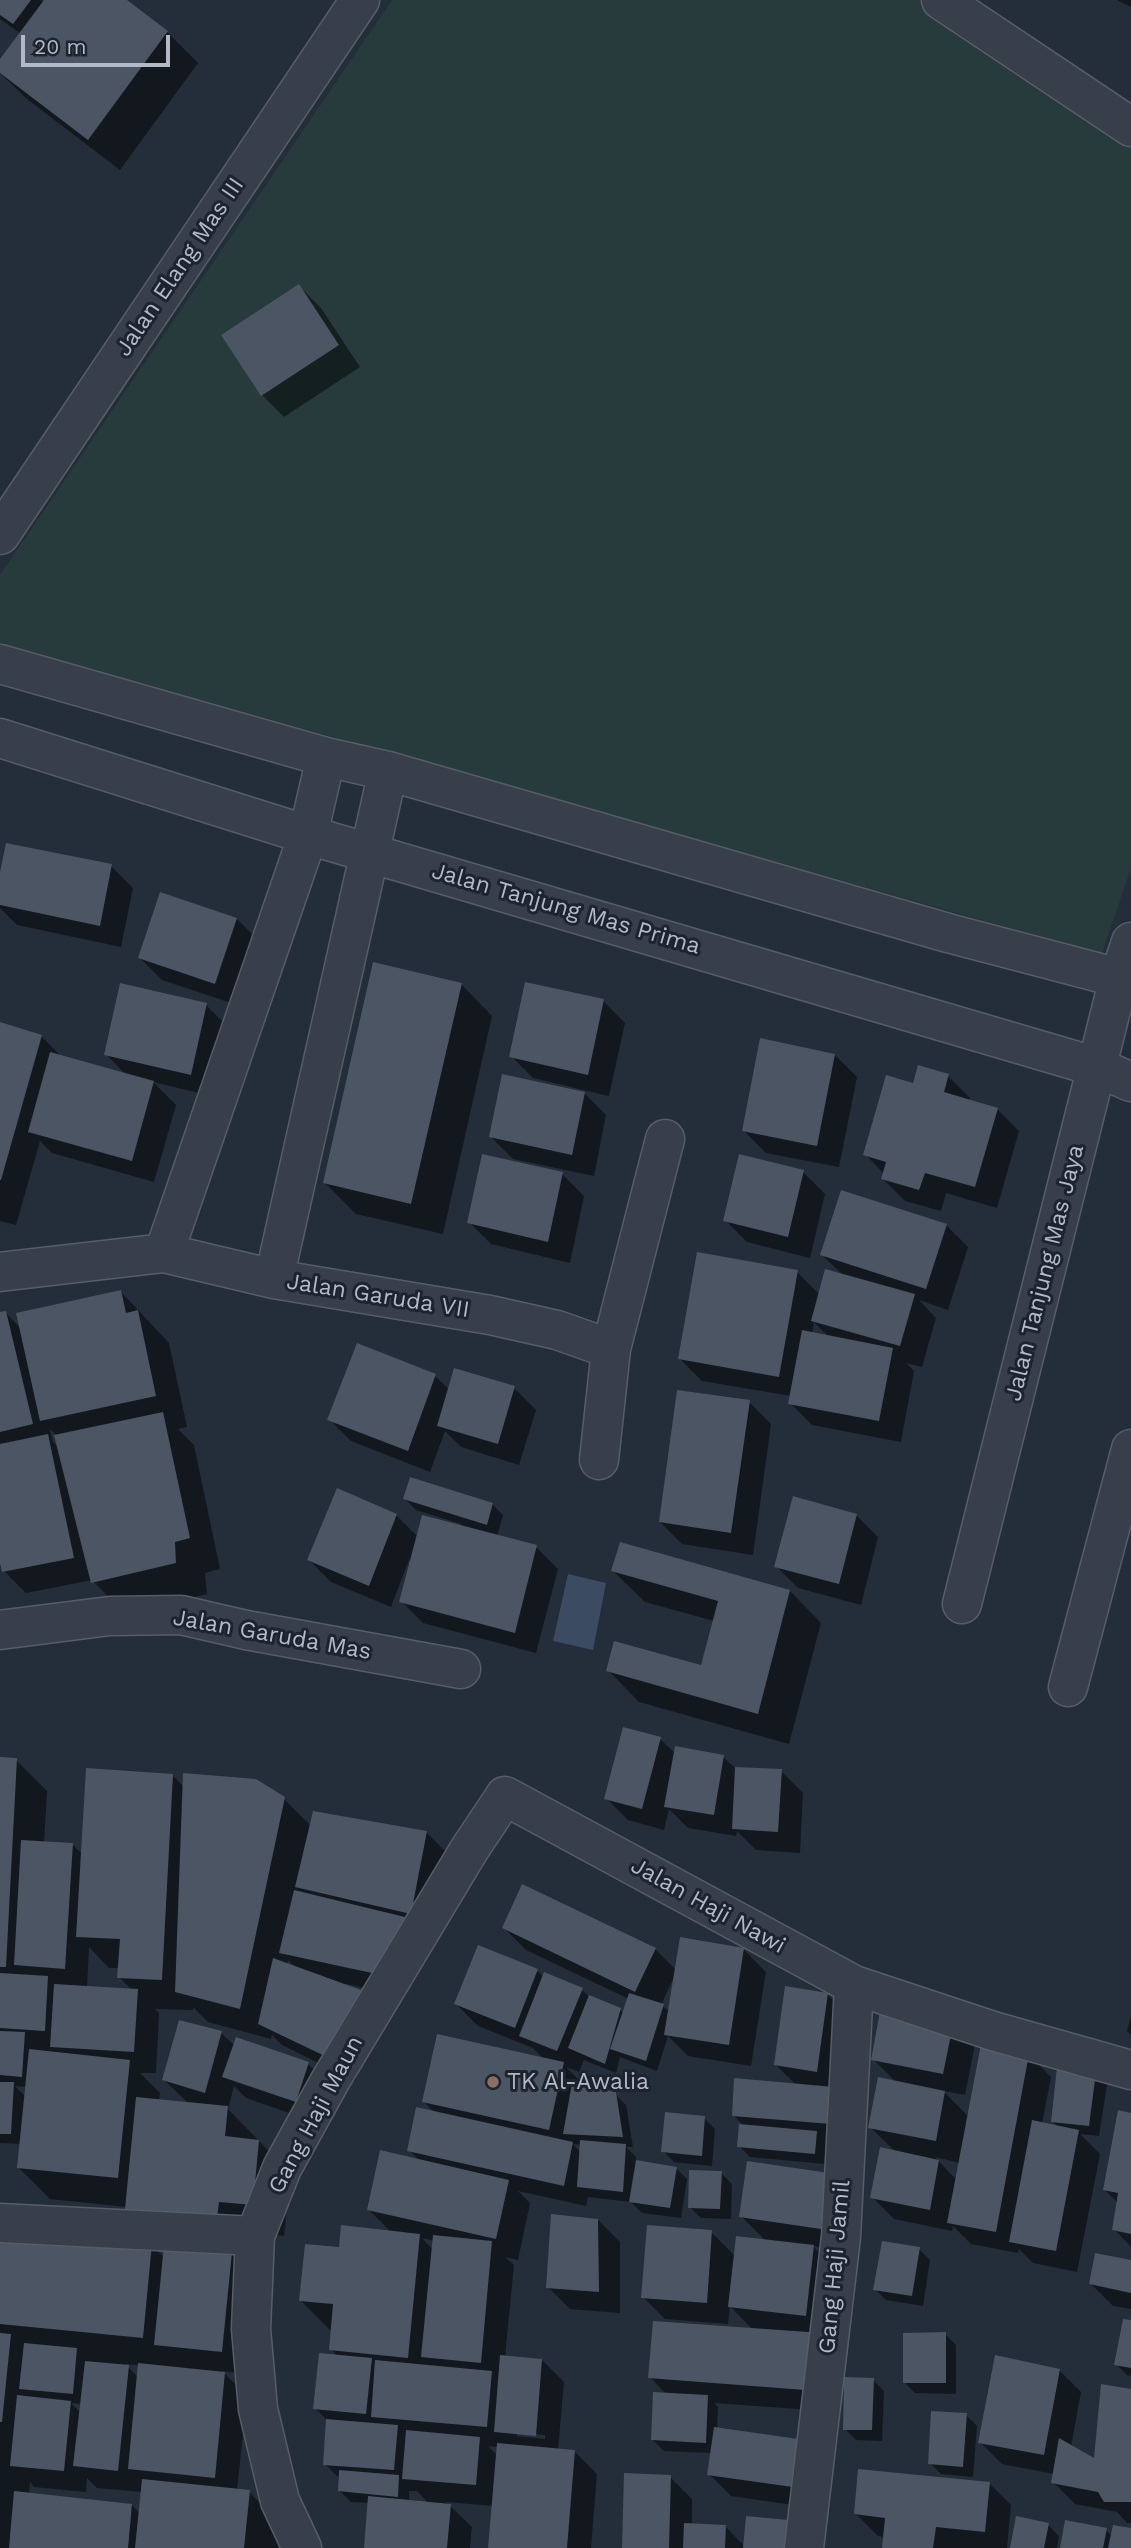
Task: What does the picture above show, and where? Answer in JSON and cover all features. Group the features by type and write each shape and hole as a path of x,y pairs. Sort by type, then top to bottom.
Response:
{"street":[{"name":"Jalan Elang Mas III","path":"0,535 360,0"},
{"path":"941,0 1131,127"},
{"path":"0,664 326,757 388,771 948,933 1119,978"},
{"name":"Jalan Tanjung Mas Prima","path":"0,738 308,835 1114,1074"},
{"path":"164,1253 308,835 326,757"},
{"name":"Jalan Garuda VII","path":"388,771 274,1279 490,1315 557,1330 611,1349"},
{"name":"Jalan Tanjung Mas Jaya","path":"961,1604 1114,1074 1119,978 1131,942"},
{"path":"599,1460 611,1349 665,1139"},
{"path":"0,1272 164,1253 274,1279"},
{"path":"1068,1687 1131,1449"},
{"name":"Jalan Garuda Mas","path":"0,1630 110,1616 181,1615 246,1630 461,1669"},
{"name":"Jalan Haji Nawi","path":"505,1796 854,1985 915,2006 1131,2070"},
{"name":"Gang Haji Maun","path":"302,2548 279,2501 258,2409 251,2329 255,2236 282,2168 330,2081 469,1850 505,1796"},
{"name":"Gang Haji Jamil","path":"804,2548 841,2237 854,1985"},
{"path":"0,2223 255,2236"}],"shaded area":[{"path":"392,0 922,0 1131,145 1131,868 1102,954 0,643 0,575"}],"water":[{"path":"568,1574 606,1583 593,1650 553,1641"}],"building":[{"path":"0,0 31,0 13,24 0,15"},
{"path":"44,0 127,0 168,31 88,140 0,73 0,59"},
{"path":"299,284 339,345 261,396 221,335"},
{"path":"6,843 112,864 100,926 0,905 0,872"},
{"path":"160,892 237,918 215,984 138,958"},
{"path":"373,962 462,983 411,1204 323,1183"},
{"path":"525,982 604,999 588,1075 509,1057"},
{"path":"120,983 207,1003 191,1075 104,1055"},
{"path":"0,1022 42,1035 1,1180 0,1180"},
{"path":"760,1038 835,1054 817,1146 742,1131"},
{"path":"50,1052 154,1081 132,1161 28,1132"},
{"path":"918,1065 949,1074 944,1092 998,1108 975,1187 925,1173 919,1190 881,1179 886,1162 863,1155 886,1075 913,1083"},
{"path":"502,1074 585,1092 572,1155 489,1137"},
{"path":"482,1154 563,1172 548,1242 467,1223"},
{"path":"739,1154 804,1170 788,1237 723,1221"},
{"path":"841,1190 947,1224 926,1289 820,1255"},
{"path":"697,1252 798,1270 779,1377 678,1359"},
{"path":"825,1269 915,1294 900,1346 811,1321"},
{"path":"121,1290 126,1313 138,1310 156,1396 40,1421 16,1313"},
{"path":"6,1311 33,1424 0,1432 0,1312"},
{"path":"802,1330 893,1348 879,1421 788,1404"},
{"path":"357,1343 436,1374 408,1451 327,1420"},
{"path":"454,1368 515,1386 498,1444 437,1426"},
{"path":"677,1390 750,1400 731,1533 659,1522"},
{"path":"163,1412 190,1538 175,1542 176,1563 91,1583 54,1435"},
{"path":"48,1434 74,1558 2,1572 0,1444"},
{"path":"410,1477 493,1503 487,1525 403,1499"},
{"path":"337,1488 397,1514 369,1586 307,1560"},
{"path":"793,1496 857,1514 839,1584 774,1567"},
{"path":"422,1515 537,1545 515,1633 399,1602"},
{"path":"620,1542 790,1590 758,1714 606,1671 614,1641 701,1665 718,1601 611,1571"},
{"path":"623,1727 661,1737 642,1809 604,1799"},
{"path":"675,1746 724,1755 714,1815 664,1807"},
{"path":"0,1757 17,1758 6,1967 0,1967"},
{"path":"735,1767 782,1769 778,1832 732,1829"},
{"path":"86,1768 173,1774 162,1980 117,1978 120,1939 76,1937"},
{"path":"183,1773 256,1779 285,1797 240,2009 175,1992"},
{"path":"313,1811 427,1831 411,1914 295,1887"},
{"path":"21,1840 73,1843 65,1969 14,1965"},
{"path":"522,1884 656,1948 635,1992 502,1928"},
{"path":"294,1890 409,1918 372,1973 279,1953"},
{"path":"680,1937 744,1948 729,2045 664,2035"},
{"path":"478,1945 538,1969 515,2028 454,2004"},
{"path":"273,1958 361,1990 333,2060 258,2024"},
{"path":"544,1972 583,1988 557,2051 519,2036"},
{"path":"0,1973 48,1976 45,2031 0,2028"},
{"path":"54,1984 138,1989 134,2052 50,2047"},
{"path":"785,1986 828,1993 817,2072 774,2065"},
{"path":"629,1993 664,2004 646,2061 610,2049"},
{"path":"589,1995 621,2008 605,2064 568,2048"},
{"path":"881,2006 954,2020 943,2074 871,2060"},
{"path":"179,2020 222,2031 205,2093 162,2080"},
{"path":"0,2031 25,2032 22,2077 0,2075"},
{"name":"TK Al-Awalia","path":"437,2034 564,2062 549,2130 422,2102"},
{"path":"236,2037 309,2062 296,2102 222,2077"},
{"path":"981,2044 1029,2054 996,2232 947,2223"},
{"path":"29,2049 130,2060 118,2178 17,2168"},
{"path":"1057,2067 1096,2072 1089,2126 1051,2122"},
{"path":"878,2077 945,2091 936,2141 868,2128"},
{"path":"734,2078 834,2087 831,2124 732,2116"},
{"path":"0,2082 14,2082 11,2134 0,2134"},
{"path":"572,2083 616,2092 623,2137 563,2134"},
{"path":"136,2097 228,2106 225,2136 259,2140 253,2205 219,2202 217,2218 125,2209"},
{"path":"416,2107 573,2142 564,2186 407,2151"},
{"path":"1118,2110 1131,2113 1131,2234 1112,2230 1118,2193 1103,2190"},
{"path":"665,2112 705,2116 702,2156 661,2152"},
{"path":"1032,2120 1079,2130 1056,2251 1009,2242"},
{"path":"739,2124 817,2131 815,2154 737,2147"},
{"path":"580,2140 626,2144 623,2192 577,2187"},
{"path":"880,2147 939,2160 930,2210 870,2198"},
{"path":"380,2150 509,2180 496,2239 367,2210"},
{"path":"636,2160 677,2167 670,2208 629,2202"},
{"path":"747,2161 829,2173 821,2229 739,2217"},
{"path":"689,2170 722,2171 720,2209 688,2208"},
{"path":"551,2214 598,2219 599,2292 546,2288"},
{"path":"341,2225 420,2234 408,2358 329,2350 333,2304 299,2301 305,2244 339,2247"},
{"path":"647,2225 712,2230 707,2303 641,2298"},
{"path":"0,2227 152,2243 143,2338 0,2324"},
{"path":"433,2235 492,2241 481,2363 421,2357"},
{"path":"736,2236 814,2245 806,2316 728,2307"},
{"path":"882,2241 920,2247 912,2296 873,2290"},
{"path":"164,2245 232,2252 222,2352 154,2345"},
{"path":"1095,2253 1131,2260 1131,2293 1089,2284"},
{"path":"1123,2319 1131,2320 1131,2368 1114,2365"},
{"path":"653,2321 822,2333 818,2391 648,2378"},
{"path":"946,2332 946,2383 903,2383 903,2333"},
{"path":"0,2333 11,2334 2,2422 0,2422"},
{"path":"24,2343 77,2348 73,2394 19,2389"},
{"path":"319,2353 372,2358 366,2414 313,2409"},
{"path":"500,2355 542,2359 536,2436 494,2432"},
{"path":"995,2355 1060,2369 1044,2455 978,2443"},
{"path":"375,2360 492,2371 487,2427 371,2417"},
{"path":"85,2361 129,2365 118,2471 73,2466"},
{"path":"138,2363 225,2372 215,2478 128,2469"},
{"path":"844,2377 874,2378 872,2430 843,2430"},
{"path":"1101,2384 1131,2389 1131,2502 1104,2502 1098,2492 1051,2483 1059,2438 1094,2458"},
{"path":"653,2392 708,2395 706,2443 651,2440"},
{"path":"17,2395 71,2401 64,2471 10,2466"},
{"path":"931,2411 967,2413 963,2467 928,2464"},
{"path":"326,2419 398,2425 394,2470 323,2465"},
{"path":"714,2427 813,2441 807,2489 707,2475"},
{"path":"406,2430 480,2437 476,2485 402,2479"},
{"path":"497,2443 575,2450 567,2548 488,2548"},
{"path":"858,2469 990,2482 985,2532 936,2527 933,2548 882,2548 885,2518 854,2514"},
{"path":"339,2470 399,2475 398,2497 338,2491"},
{"path":"624,2473 671,2475 669,2548 622,2548"},
{"path":"142,2479 250,2490 244,2548 135,2548"},
{"path":"14,2491 132,2504 128,2548 9,2548"},
{"path":"368,2496 451,2504 447,2548 364,2548"},
{"path":"746,2516 799,2521 797,2548 743,2548"},
{"path":"1016,2516 1049,2523 1044,2548 1010,2548"},
{"path":"1065,2520 1107,2528 1103,2548 1060,2548"},
{"path":"684,2523 726,2525 725,2548 683,2548"},
{"path":"1113,2525 1131,2528 1131,2548 1108,2548"}],"place":[{"name":"TK Al-Awalia","path":"493,2082"}]}
